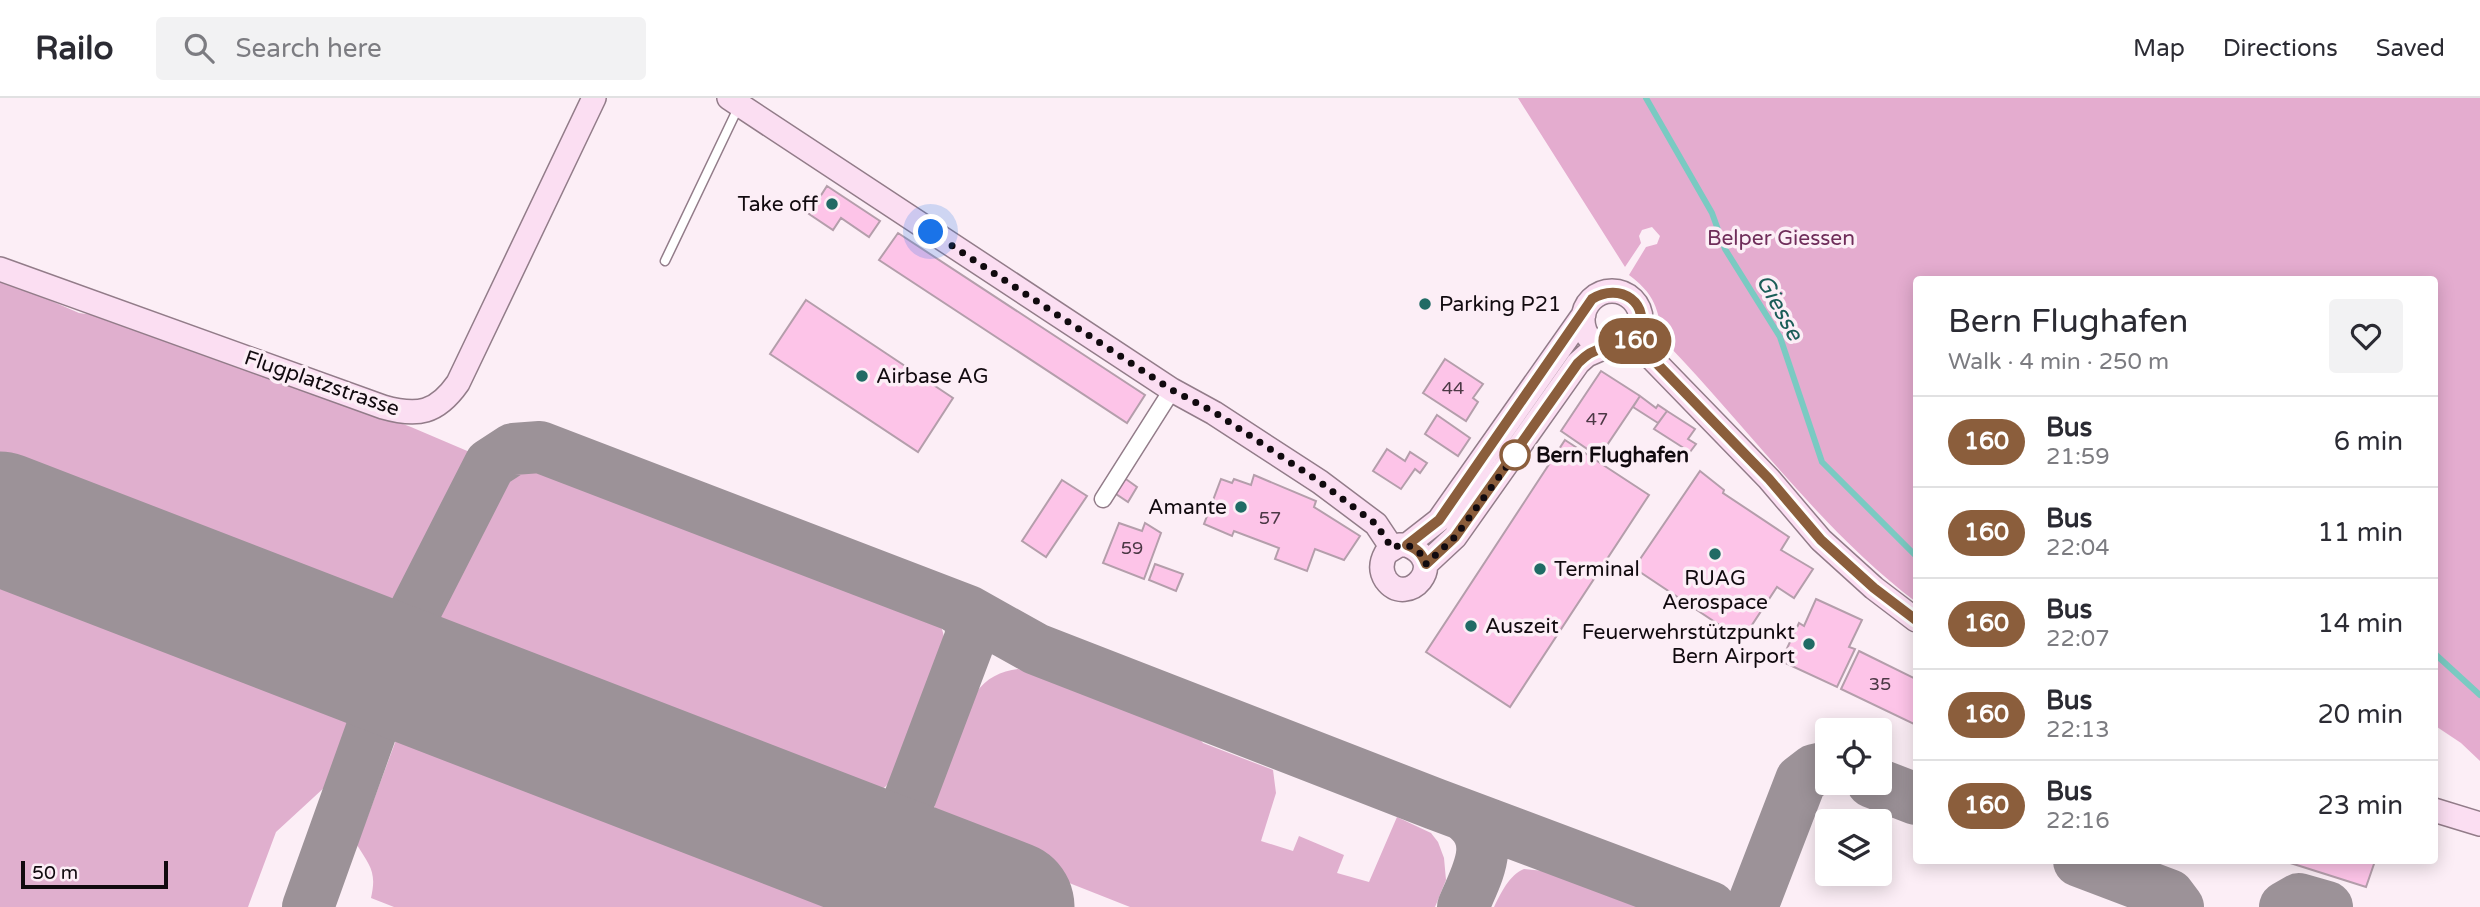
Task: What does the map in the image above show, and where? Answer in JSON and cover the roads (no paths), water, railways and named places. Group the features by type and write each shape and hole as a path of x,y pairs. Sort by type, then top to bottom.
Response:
{"street":[{"name":"Flugplatzstrasse","path":"0,269 383,407 416,413 436,407 449,396 458,383 594,98"},
{"path":"734,102 1172,390 1214,412 1320,482 1376,524 1399,546 1416,549 1423,555 1425,574 1412,588 1403,589 1395,587 1384,577 1381,568 1383,559 1399,546 1439,520 1584,314 1588,304 1607,292 1622,293 1630,297 1640,312 1640,329 1634,340 1622,348 1603,348 1587,355 1578,363 1455,537 1426,564"},
{"path":"1584,314 1587,335 1603,348"},
{"path":"1634,340 1769,479 1821,540 1874,588 1913,618"},
{"path":"1103,499 1172,390"},
{"path":"2438,811 2480,824"}],"lane":[{"path":"664,261 734,102"}],"waterway":[{"name":"Giesse","path":"1646,98 1712,213 1725,249 1780,337 1822,462 1913,553"},
{"name":"Giesse","path":"2438,657 2480,695"}],"place":[{"name":"Take off","path":"832,204"},
{"name":"Parking P21","path":"1425,304"},
{"name":"Airbase AG","path":"862,376"},
{"name":"Bern Flughafen","path":"1515,455"},
{"name":"Amante","path":"1241,507"},
{"name":"RUAG Aerospace","path":"1715,554"},
{"name":"Terminal","path":"1540,569"},
{"name":"Auszeit","path":"1471,626"},
{"name":"Feuerwehrstützpunkt Bern Airport","path":"1809,644"}],"park label":[{"name":"Belper Giessen","path":"1781,238"}]}
